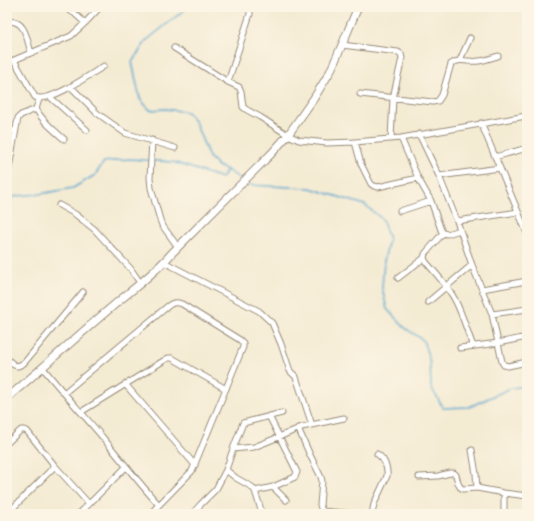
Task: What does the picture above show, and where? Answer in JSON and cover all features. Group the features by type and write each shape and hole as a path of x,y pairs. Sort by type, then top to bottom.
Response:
{"street":[{"path":"64,7 74,13 85,23"},
{"path":"7,63 70,36 100,7"},
{"path":"228,82 250,14 250,7"},
{"path":"7,398 113,306 141,284 288,135 330,72 358,7"},
{"path":"7,22 13,21 22,26 31,53"},
{"path":"460,60 470,38"},
{"path":"342,46 398,52 401,54 402,58 393,98 391,139"},
{"path":"174,48 228,82 239,87 244,107 247,110 299,140 327,143 401,138 526,116"},
{"path":"360,94 433,102 438,101 442,95 451,64 455,61 479,61 498,56"},
{"path":"14,60 35,97 39,99 50,97 71,87 104,66"},
{"path":"71,87 98,112 125,133 175,148"},
{"path":"50,97 87,130"},
{"path":"36,109 39,99"},
{"path":"10,168 18,118 21,115 36,109"},
{"path":"36,109 47,124 64,139"},
{"path":"481,123 518,212 525,220 527,233"},
{"path":"7,130 15,131"},
{"path":"419,134 439,176 457,221 472,266 492,314 502,362 504,365 508,366 527,362"},
{"path":"401,138 443,233"},
{"path":"152,140 150,178 152,188 160,220 165,231 178,247"},
{"path":"355,142 361,164 371,184 374,186 378,187 418,178"},
{"path":"495,157 527,148"},
{"path":"439,176 500,168"},
{"path":"400,211 430,201"},
{"path":"59,205 75,214 94,229 130,268 141,284"},
{"path":"457,221 518,212"},
{"path":"443,233 447,234 460,230"},
{"path":"398,278 424,258 425,254 443,233"},
{"path":"424,258 456,301 472,346"},
{"path":"164,262 259,311 272,323 290,371 296,377 312,425"},
{"path":"428,302 472,266"},
{"path":"482,289 527,281"},
{"path":"7,359 14,365 18,366 24,363 83,292"},
{"path":"64,393 172,303 176,302 182,304 243,343 243,347 192,471 150,514"},
{"path":"492,314 527,309"},
{"path":"460,348 527,338"},
{"path":"81,412 168,358 172,358 226,389"},
{"path":"43,368 159,505"},
{"path":"125,384 195,465"},
{"path":"192,514 216,489 226,470 243,423 282,413"},
{"path":"255,491 273,487 295,477 297,472 269,416"},
{"path":"233,449 254,447 298,428 344,418"},
{"path":"298,428 321,477 321,513 354,514"},
{"path":"7,443 21,430 27,432 89,504"},
{"path":"472,450 477,488"},
{"path":"372,514 374,504 385,482 388,472 382,457 377,454"},
{"path":"7,514 55,466"},
{"path":"79,514 126,467"},
{"path":"226,470 236,478 252,487 255,491 261,510"},
{"path":"419,477 454,473 460,487 463,489 477,488 527,496"},
{"path":"273,487 286,500"},
{"path":"504,493 504,514"}],"waterway":[{"path":"188,7 147,40 132,62 140,99 150,110 166,109 187,112 195,122 209,157 218,166 242,180"},
{"path":"7,201 16,196 40,194 73,188 95,175 104,162 129,159 173,162 222,178 227,170"},
{"path":"245,182 249,185 310,188 365,205 382,219 389,239 384,261 382,288 387,309 405,328 423,340 430,362 431,387 443,408 469,407 511,388 527,386"}]}
